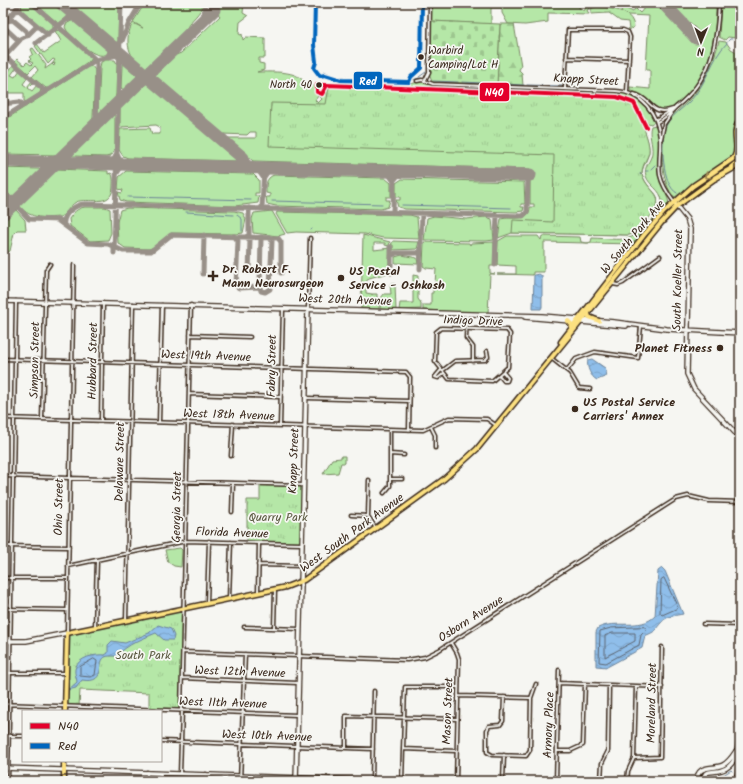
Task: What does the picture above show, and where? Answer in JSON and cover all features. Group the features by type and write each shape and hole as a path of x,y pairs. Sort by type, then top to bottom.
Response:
{"highway":[{"path":"739,122 737,139 740,150"},
{"path":"738,157 735,136 739,122"},
{"path":"715,178 740,164"},
{"path":"734,781 740,768"},
{"path":"737,781 740,768"}],"main road":[{"name":"W South Park Ave","path":"676,204 715,178 738,157"},
{"name":"W South Park Ave","path":"602,292 612,283 650,234 676,204 697,183 738,157"},
{"name":"South Koeller Street","path":"676,204 687,219 690,229 686,367 690,383 740,438"},
{"name":"West South Park Avenue","path":"558,349 571,329 588,313 602,292"},
{"name":"West South Park Avenue","path":"3,641 26,641 67,633 275,589 301,582 452,472 477,449 497,426 602,292"},
{"name":"West 20th Avenue","path":"3,301 308,308 518,316 599,321 688,331 740,333"},
{"name":"Knapp Street","path":"296,779 308,308"},
{"path":"588,313 589,317 599,321"},
{"name":"West 20th Avenue","path":"518,316 636,325"},
{"path":"568,321 572,325 571,329"},
{"name":"Ohio Street","path":"65,710 67,633"},
{"path":"701,781 706,773 723,770 731,764 736,757 740,737"},
{"path":"697,781 701,770 725,764 730,760 737,748"},
{"path":"64,762 64,781"},
{"path":"3,768 64,768 296,779 391,781"}],"street":[{"path":"425,80 428,74 430,3"},
{"path":"657,121 666,117 694,91 709,64 717,38 718,3"},
{"path":"565,88 568,30 624,30 628,32 630,37 627,92"},
{"path":"566,58 629,60"},
{"name":"Knapp Street","path":"417,81 425,80 433,84 565,88 627,92 632,94 640,98 647,105 657,121 662,179 666,191 676,204"},
{"path":"632,94 640,96 657,110 666,111 675,109"},
{"path":"660,142 664,124 675,109"},
{"name":"Knapp Street","path":"308,308 310,238"},
{"path":"612,283 622,283 660,256"},
{"name":"Simpson Street","path":"42,419 46,270 50,264"},
{"name":"Ohio Street","path":"67,633 74,265"},
{"path":"8,781 16,301"},
{"name":"Hubbard Street","path":"101,420 104,303"},
{"name":"Delaware Street","path":"126,621 133,304"},
{"path":"159,422 162,304"},
{"name":"Georgia Street","path":"180,774 191,305"},
{"name":"Fabry Street","path":"280,426 283,308"},
{"path":"467,314 466,339 473,348 473,360"},
{"path":"567,370 576,359 595,352 638,358 641,326"},
{"name":"Indigo Drive","path":"441,328 466,328 505,330 508,332 509,364 503,372 490,381 451,380 442,372 435,361 436,331 441,328"},
{"path":"190,335 250,337"},
{"path":"442,372 455,361 485,360 488,357 487,351"},
{"path":"550,358 567,370 579,388 590,389"},
{"name":"West 19th Avenue","path":"3,359 281,367 409,374 409,401"},
{"name":"Indigo Drive","path":"499,375 504,381 507,381 508,378 503,372"},
{"path":"189,394 280,397"},
{"path":"306,398 409,401 409,430"},
{"name":"West 18th Avenue","path":"3,418 425,430 432,428 449,418 486,420 497,426"},
{"path":"231,456 233,424"},
{"path":"432,428 435,434 435,448"},
{"path":"384,493 389,488 390,479 390,430"},
{"path":"390,454 404,455"},
{"path":"3,476 304,485"},
{"path":"390,479 402,479"},
{"path":"369,480 368,516 376,528"},
{"path":"232,512 233,483"},
{"name":"Osborn Avenue","path":"183,652 411,659 430,655 676,499 688,496 709,501 740,502"},
{"path":"351,516 368,516"},
{"name":"Florida Avenue","path":"68,566 186,541 302,544"},
{"path":"207,603 209,541"},
{"path":"229,598 231,542"},
{"path":"258,592 259,543"},
{"path":"3,546 69,547"},
{"path":"95,627 97,560"},
{"path":"258,565 302,566"},
{"path":"3,578 68,578"},
{"path":"274,628 275,589"},
{"path":"3,610 67,610"},
{"path":"703,624 740,625"},
{"path":"244,627 300,629"},
{"name":"Mason Street","path":"451,643 458,656 456,781"},
{"name":"Moreland Street","path":"634,758 660,757 662,647"},
{"path":"240,781 245,654"},
{"name":"Armory Place","path":"556,781 559,670"},
{"path":"3,673 66,674"},
{"name":"West 12th Avenue","path":"182,678 299,683"},
{"path":"559,683 662,687"},
{"path":"504,697 503,722 500,725 491,725 487,730 488,753 525,756 530,750 531,698 536,684"},
{"path":"557,751 570,751 583,744 585,684"},
{"path":"601,781 602,763 608,751 610,685"},
{"path":"627,781 628,771 634,758 636,686"},
{"path":"402,781 405,687 458,688"},
{"path":"372,780 374,691"},
{"path":"458,696 531,698"},
{"name":"West 11th Avenue","path":"3,704 298,715"},
{"path":"346,748 346,716 457,719"},
{"path":"3,736 22,736"},
{"name":"West 10th Avenue","path":"162,741 373,749"},
{"path":"403,749 456,751"},
{"path":"503,781 504,755"},
{"path":"147,772 147,781"},
{"path":"206,774 206,781"}],"green space":[{"path":"21,3 29,3 53,23 53,29 49,32 45,31 22,11"},
{"path":"34,3 55,3 66,13 68,18 62,23 58,23"},
{"path":"68,3 119,3 118,42 115,43"},
{"path":"145,3 203,3 202,7 186,30 146,68 135,60 131,54 128,42 128,36 133,23 143,28 133,22"},
{"path":"209,3 244,3 243,13 248,16 240,22 239,34 242,34 243,40 246,37 265,38 265,58 259,58 259,63 264,64 264,70 257,72 281,72 295,75 314,86 315,92 319,95 315,100 318,103 322,99 320,97 329,87 403,90 412,92 412,90 576,96 576,98 616,97 625,100 638,112 647,139 649,153 642,173 640,174 642,174 649,187 656,195 658,199 657,204 641,227 629,235 512,233 498,238 501,219 523,217 527,215 530,207 534,207 534,204 530,204 530,169 253,161 226,138 256,138 256,132 250,132 247,135 223,134 155,76 155,73 173,56 181,53 220,16"},
{"path":"432,3 543,3 544,6 546,3 580,3 579,8 584,11 588,4 586,3 591,3 590,4 592,7 587,10 589,14 548,13 548,22 525,25 508,24 502,13 502,8 491,8 491,24 431,21"},
{"path":"623,3 627,3 625,8 633,12 637,4 639,6 636,9 640,13 645,7 641,3 716,3 713,43 710,55 700,79 683,100 670,109 661,110 655,108 641,96 630,90 630,87 650,89 650,70 646,70 649,16 628,15 621,11"},
{"path":"721,3 740,3 739,30 736,38 728,37 725,40 719,37"},
{"path":"597,6 614,9 625,13 632,21 634,27 629,30 628,22 620,21 609,13 591,14 591,9"},
{"path":"73,20 108,48 108,54 103,55 91,52 80,44 65,27 66,24"},
{"path":"431,21 500,24 497,85 432,82 429,74"},
{"path":"500,24 514,24 521,66 519,70 522,73 523,86 497,85"},
{"path":"59,30 92,56 92,59 49,88 46,88 32,77 38,70 35,66 28,73 15,61 17,59 24,65 27,62 31,65 33,63 29,61 31,59 29,57 33,54 31,49 33,48 46,65 45,69 55,60 53,59 48,64 35,46 37,44 44,53 61,41 55,31"},
{"path":"719,41 726,42 731,49 740,54 740,117 734,132 736,151 734,157 675,197 670,192 666,183 662,161 664,129 669,119 687,102 703,81 711,66"},
{"path":"105,60 115,60 117,64 116,94 115,99 100,113 98,112 100,67 101,62"},
{"path":"123,63 138,75 124,90 121,88"},
{"path":"13,65 17,67 11,75 15,77 20,70 28,77 23,84 27,87 32,81 34,82 28,88 32,91 37,85 41,89 40,93 26,102 24,101 24,93 8,93 8,101 3,103 3,80"},
{"path":"92,66 95,70 93,118 90,123 57,155 3,154 3,121 88,67"},
{"path":"146,81 239,161 128,158 123,156 119,150 120,129 150,128 152,134 160,134 160,127 156,125 120,127 120,106"},
{"path":"421,81 426,84 525,88 525,92 411,86 411,84"},
{"path":"329,87 608,97 628,101 632,103 638,111 649,145 649,152 642,173 640,174 642,174 645,181 656,195 657,204 648,219 637,230 629,235 512,233 513,220 553,222 554,155 269,146 271,103 326,104"},
{"path":"528,88 625,93 643,104 655,121 651,124 646,122 638,105 624,97 527,92"},
{"path":"113,114 115,115 115,149 112,155 110,154 110,156 106,157 72,156 72,153"},
{"path":"656,125 659,136 658,173 668,199 669,206 636,244 587,243 591,242 592,238 626,239 632,237 638,234 659,211 662,204 660,193 650,182 645,173 652,153 650,129 651,126"},
{"path":"3,168 41,170 14,197 11,197 3,187"},
{"path":"56,169 108,171 108,174 111,173 113,178 113,188 111,194 104,200 76,202 60,217 38,217 24,211 20,207 20,203"},
{"path":"126,171 253,174 259,180 259,193 255,193 255,196 259,196 258,203 235,206 126,202 120,200 118,192 122,193 123,190 118,189 119,177"},
{"path":"271,176 385,178 391,183 391,197 386,197 386,200 390,200 388,207 381,209 276,206 267,204 266,197 270,197 270,194 266,193 267,182"},
{"path":"402,179 524,182 525,204 521,204 521,207 524,207 523,211 516,212 405,209 398,207 396,200 400,200 400,197 396,197 396,183"},
{"path":"85,207 105,207 110,209 111,233 108,240 90,241 70,226 69,219 72,215 77,210"},
{"path":"127,208 234,211 243,213 246,219 243,233 171,233 154,247 149,249 125,248 118,243 117,222 120,210"},
{"path":"16,210 25,220 26,230 17,230 14,233 10,251 3,255 3,220"},
{"path":"272,211 285,234 278,236 253,233 252,219 254,213"},
{"path":"277,212 410,215 417,217 419,239 383,238 365,234 287,233 276,214"},
{"path":"434,216 466,219 486,217 492,219 494,240 424,240 427,218"},
{"path":"363,235 390,242 389,246 385,245 385,243 374,243 374,250 390,248 388,273 369,278 366,282 366,293 377,294 377,298 379,298 379,309 361,308"},
{"path":"507,236 538,236 541,240 542,236 580,237 581,242 587,243 544,242 544,272 533,272 533,275 497,274 516,274 516,266 497,265 498,241"},
{"path":"393,241 419,242 417,249 393,250 393,245 391,245"},
{"path":"424,242 469,243 470,245 471,243 494,242 494,266 490,266 490,273 495,274 490,274 488,313 423,310 423,305 431,305 431,293 433,293 433,284 435,284 436,269 426,268 423,266"},
{"path":"402,255 417,258 418,264 395,263 395,257"},
{"path":"413,275 418,276 418,299 421,303 421,309 399,310 400,303 413,303"},
{"path":"390,284 395,284 396,310 380,309 381,298 384,294 391,294"},
{"path":"341,456 345,456 345,463 341,463 338,473 323,474 332,459 341,458"},
{"name":"Quarry Park","path":"260,484 303,485 302,544 247,542 247,500 260,500"},
{"path":"180,548 182,550 181,567 174,566 168,562 165,550"},
{"name":"South Park","path":"184,608 181,710 149,709 149,693 80,690 79,706 65,706 67,633"}],"water":[{"path":"539,274 542,276 542,307 541,309 533,309 534,275"},
{"path":"592,359 605,368 607,376 597,380 593,377 588,369 588,360"},
{"path":"662,568 665,571 683,614 665,619 654,632 645,636 642,648 607,667 596,666 596,632 598,628 612,624 642,623 655,616 658,571"},
{"path":"158,625 171,629 174,636 173,640 164,640 156,633 140,640 116,656 105,657 102,660 99,675 96,678 91,680 82,680 76,688 68,690 77,682 75,669 83,659 97,655 105,655 108,653 108,645 112,641 125,643 149,633"}],"waterway":[{"path":"728,41 732,39"},
{"path":"677,193 672,189 665,172 663,141 666,126 677,112 688,103 696,93 717,56 727,43"},
{"path":"324,71 336,77 383,79"},
{"path":"419,77 426,72"},
{"path":"412,80 420,78"},
{"path":"387,80 408,80"},
{"path":"433,81 458,82"},
{"path":"462,82 524,85"},
{"path":"527,85 562,86"},
{"path":"651,169 655,165"},
{"path":"128,197 251,200"},
{"path":"272,201 382,204"},
{"path":"402,205 511,208"},
{"path":"186,212 233,215"},
{"path":"237,215 242,219 242,231"},
{"path":"722,776 731,770 732,771"},
{"path":"707,781 710,777 720,776"}],"taxiway":[{"path":"14,12 20,3"},
{"path":"32,3 95,59 97,64 96,121 93,127"},
{"path":"114,253 121,3"},
{"path":"122,41 129,23 141,3"},
{"path":"202,21 204,17 205,3"},
{"path":"68,9 70,14 68,20"},
{"path":"3,24 14,12 19,10 48,35"},
{"path":"36,43 74,14"},
{"path":"70,19 80,19"},
{"path":"6,21 13,20 26,31 27,36"},
{"path":"3,26 18,40 28,35 36,27 39,27"},
{"path":"6,57 20,40"},
{"path":"107,57 111,51 111,45 115,46 120,42"},
{"path":"3,118 96,60 117,55 120,51"},
{"path":"3,54 46,92"},
{"path":"119,63 122,60 127,59"},
{"path":"119,91 123,95 129,92"},
{"path":"3,104 19,102 25,105"},
{"path":"111,109 115,109 118,112"},
{"path":"96,114 100,117 106,114"},
{"path":"106,164 113,161 117,154 120,161 128,164 121,167 117,173"},
{"path":"243,158 256,168"},
{"path":"250,168 258,170 263,177"},
{"path":"262,208 264,168"},
{"path":"264,177 268,171 275,168"},
{"path":"378,171 388,173 393,180"},
{"path":"393,212 394,172"},
{"path":"394,180 400,173 410,172"},
{"path":"64,225 65,217 70,210 81,204 523,216 527,212 528,175"},
{"path":"3,191 29,219 60,220"},
{"path":"8,198 15,199 21,196"},
{"path":"7,210 9,205 8,199"},
{"path":"249,208 249,237"},
{"path":"420,269 422,213"},
{"path":"495,265 497,215"},
{"path":"57,220 88,243 108,244 123,251 151,251 171,235 278,238 281,242 281,273"},
{"path":"203,274 204,235"},
{"path":"234,236 238,241 236,286 239,288 260,287"},
{"path":"246,237 250,240 249,272"},
{"path":"261,237 260,287 261,291 265,292 270,289 272,241 269,237"},
{"path":"390,247 391,273"},
{"path":"391,256 396,253 418,253 421,250"}],"runway":[{"path":"61,3 243,158"},
{"path":"663,3 696,38"},
{"path":"3,214 214,10"},
{"path":"3,161 530,175"}],"transit line":[{"name":"Red","path":"315,3 314,45 316,62 314,68 320,76 325,75 341,80 409,82 411,77 421,68 422,3"},
{"name":"N40","path":"317,85 327,85 322,94 317,92 317,85"},
{"name":"N40","path":"327,85 617,97 634,103 646,127"}],"place":[{"name":"Warbird Camping/Lot H","path":"421,57"},
{"name":"North 40","path":"319,85"},
{"name":"Dr. Robert F. Mann Neurosurgeon","path":"213,276"},
{"name":"US Postal Service - Oshkosh","path":"341,278"},
{"name":"Planet Fitness","path":"720,348"},
{"name":"US Postal Service Carriers' Annex","path":"575,409"}]}
